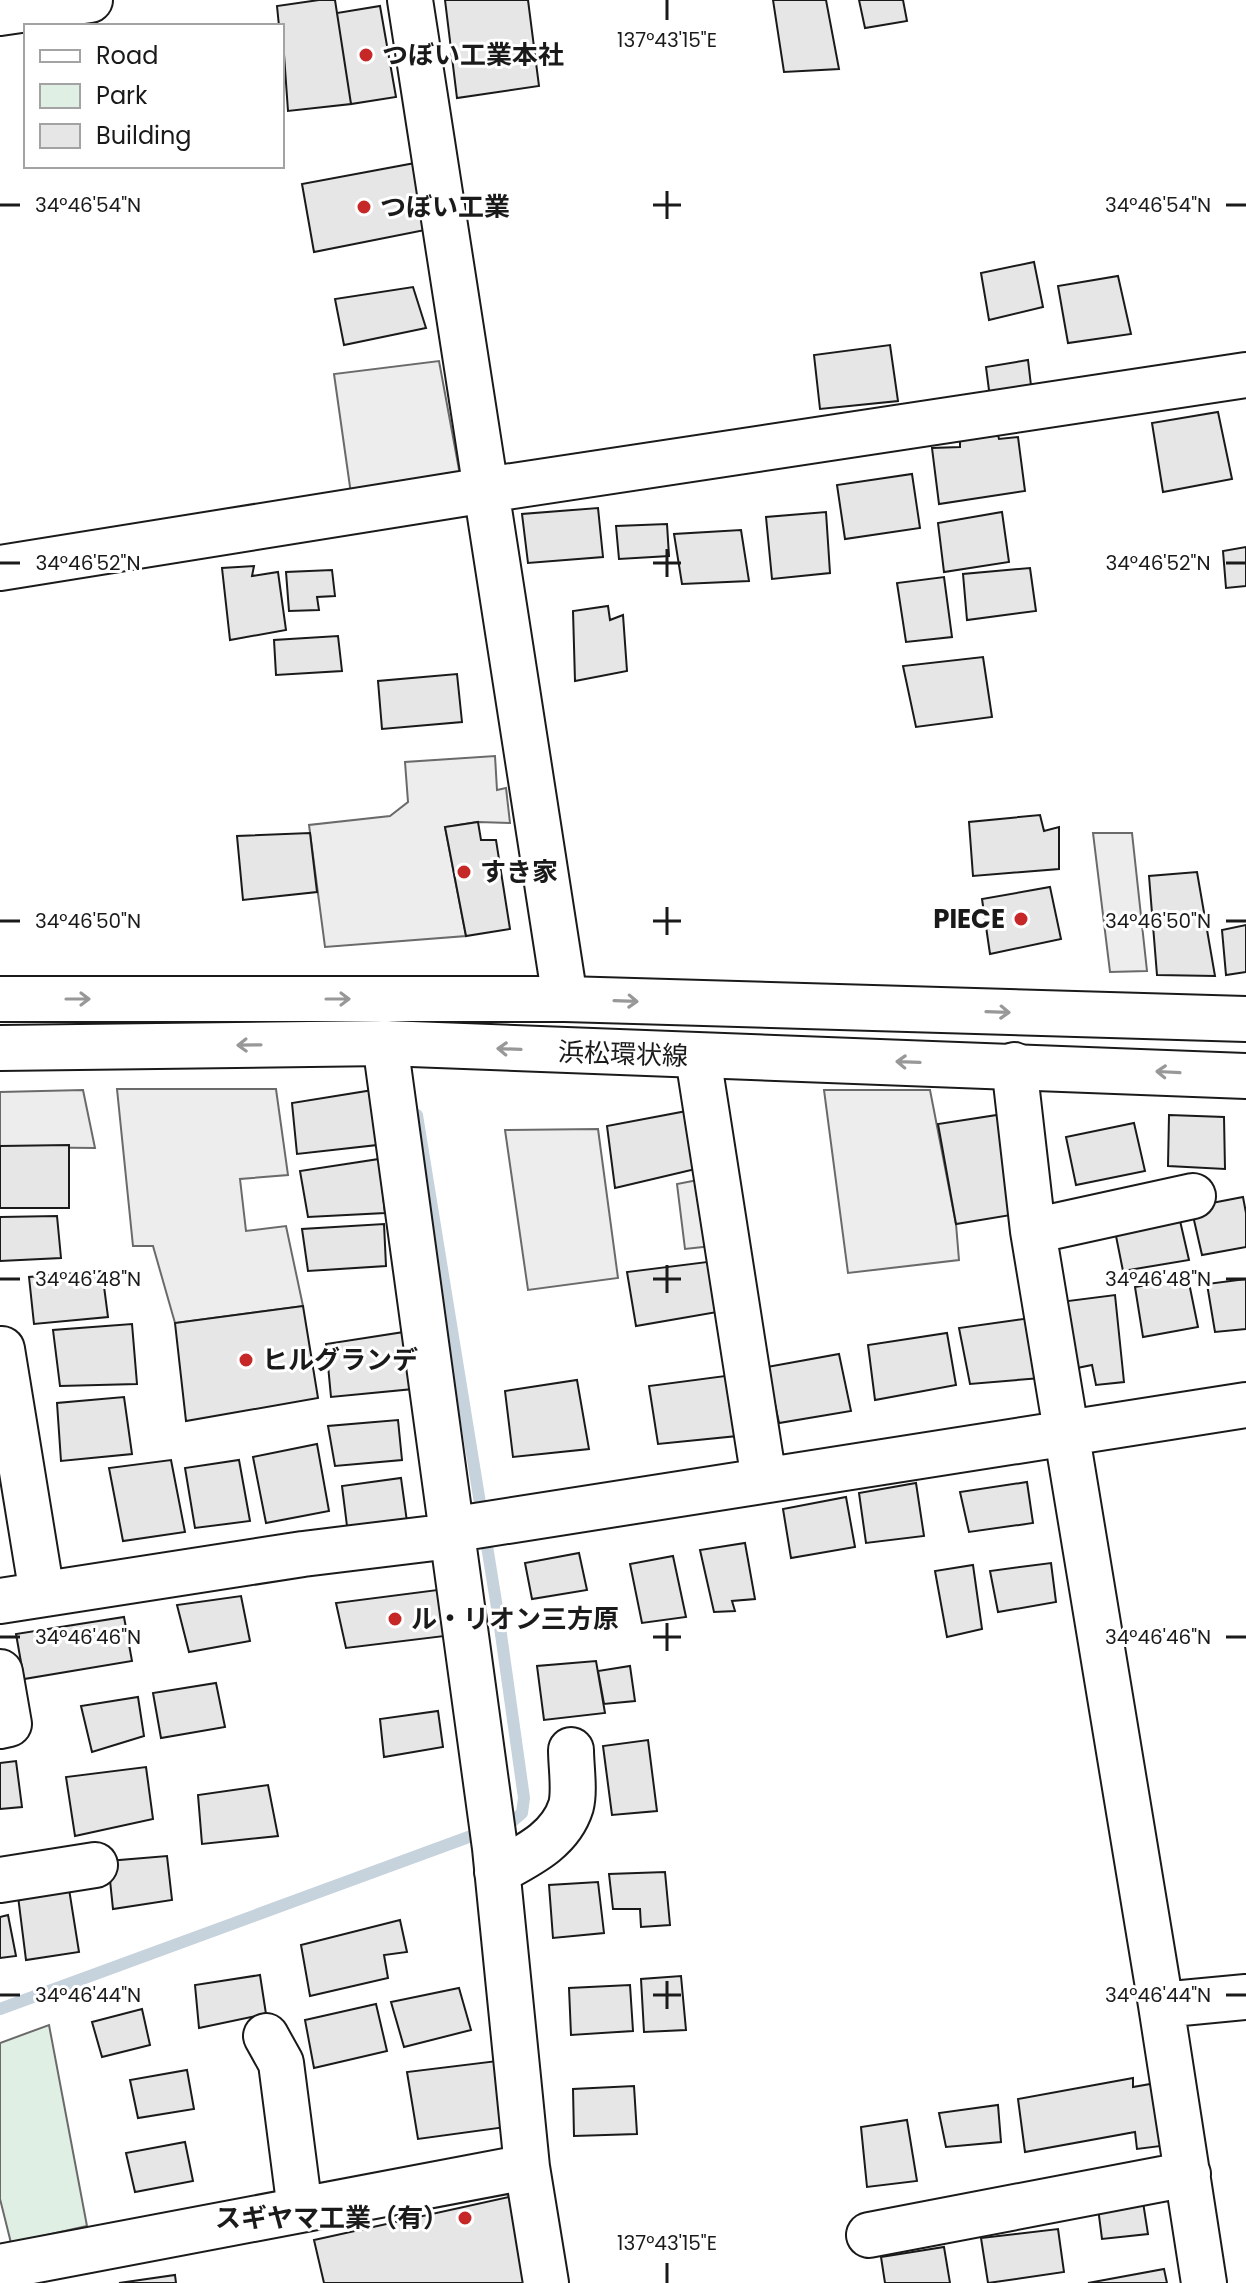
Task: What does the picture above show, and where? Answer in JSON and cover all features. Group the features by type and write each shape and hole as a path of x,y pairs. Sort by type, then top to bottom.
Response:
{"main road":[{"path":"0,13 90,0"},
{"path":"410,0 565,999"},
{"path":"0,568 486,490 1246,375"},
{"name":"浜松環状線","path":"0,999 565,999 1246,1019"},
{"path":"385,1043 467,1529 494,1845 527,2167 546,2283"},
{"name":"浜松環状線","path":"0,1048 385,1043 1246,1076"},
{"path":"698,1057 764,1480"},
{"path":"1014,1065 1033,1231 1204,2283"},
{"path":"1033,1231 1193,1196"},
{"path":"2,1349 21,1598 1246,1405"},
{"path":"0,1672 9,1724 0,1726"},
{"path":"494,1845 538,1849 559,1829 571,1805 571,1750"},
{"path":"0,1880 95,1865"},
{"path":"1161,2005 1246,1997"},
{"path":"266,2036 281,2063 300,2210"},
{"path":"0,2267 527,2167"},
{"path":"869,2235 1188,2174"}],"green space":[{"path":"49,2025 87,2226 11,2243 0,2199 0,2043"}],"shaded area":[{"path":"439,361 460,475 351,494 334,374"},
{"path":"495,756 497,790 506,788 510,823 478,822 445,827 466,936 325,947 309,825 390,816 408,802 405,762"},
{"path":"1093,833 1132,833 1147,971 1110,972"},
{"path":"117,1089 276,1089 288,1175 240,1179 246,1231 286,1226 303,1306 175,1323 153,1246 133,1246"},
{"path":"83,1090 95,1148 0,1147 0,1092"},
{"path":"824,1090 930,1090 956,1224 959,1260 848,1273"},
{"path":"598,1129 618,1278 528,1290 505,1130"},
{"path":"703,1179 712,1246 685,1249 677,1184"}],"building":[{"path":"335,0 351,104 288,111 284,24 279,24 277,6"},
{"path":"445,0 528,0 539,86 457,98"},
{"path":"773,0 826,0 839,69 784,72"},
{"path":"859,0 903,0 907,21 865,28"},
{"name":"つぼい工業本社","path":"380,6 396,97 351,104 337,13"},
{"name":"つぼい工業","path":"415,163 425,230 314,252 302,184"},
{"path":"1034,262 1043,307 989,320 981,273"},
{"path":"1118,276 1131,334 1068,343 1058,286"},
{"path":"413,287 426,328 344,345 335,299"},
{"path":"890,345 898,401 820,409 814,355"},
{"path":"1028,360 1032,394 990,398 986,367"},
{"path":"1218,412 1232,479 1163,492 1152,423"},
{"path":"997,431 999,439 1018,437 1025,491 939,504 932,448 960,447 960,436"},
{"path":"912,474 920,528 845,539 837,485"},
{"path":"598,508 603,557 528,563 522,514"},
{"path":"826,512 830,573 772,579 766,517"},
{"path":"1002,512 1009,562 944,572 938,523"},
{"path":"667,524 669,556 619,559 616,526"},
{"path":"741,530 749,581 682,584 674,534"},
{"path":"1246,547 1246,586 1226,588 1223,551"},
{"path":"254,566 252,576 278,572 286,630 230,640 222,568"},
{"path":"1030,568 1036,611 967,620 963,574"},
{"path":"332,570 335,596 317,597 319,610 289,611 286,572"},
{"path":"944,577 952,637 906,642 897,583"},
{"path":"608,606 610,620 623,615 627,671 575,681 573,611"},
{"path":"338,636 342,671 276,675 274,640"},
{"path":"983,657 992,717 916,727 903,666"},
{"path":"457,674 462,722 382,729 378,681"},
{"path":"1040,815 1044,831 1059,827 1059,869 973,876 969,822"},
{"path":"478,822 481,840 496,840 510,929 466,936 445,827"},
{"path":"310,833 317,892 243,900 237,836"},
{"path":"1197,872 1215,976 1157,975 1149,876"},
{"name":"PIECE","path":"1050,887 1061,939 990,954 982,899"},
{"path":"1246,925 1246,972 1226,975 1222,930"},
{"path":"373,1090 377,1145 297,1154 292,1103"},
{"path":"692,1110 704,1167 615,1188 607,1126"},
{"path":"997,1115 1017,1214 956,1224 938,1124"},
{"path":"1169,1115 1224,1117 1225,1169 1168,1166"},
{"path":"1134,1123 1145,1171 1076,1185 1066,1137"},
{"path":"69,1145 69,1208 0,1208 0,1146"},
{"path":"379,1159 385,1213 308,1217 300,1171"},
{"path":"1243,1197 1246,1247 1202,1255 1191,1207"},
{"path":"1178,1212 1189,1260 1123,1271 1114,1226"},
{"path":"57,1216 61,1258 0,1261 0,1217"},
{"path":"384,1224 386,1266 308,1271 302,1229"},
{"path":"715,1261 723,1311 636,1326 627,1272"},
{"path":"102,1271 108,1317 34,1324 29,1277"},
{"path":"1188,1278 1198,1327 1143,1337 1135,1287"},
{"path":"1246,1279 1246,1329 1215,1332 1207,1284"},
{"path":"1115,1295 1124,1382 1096,1385 1092,1365 1072,1369 1060,1302"},
{"name":"ヒルグランデ","path":"303,1306 318,1398 186,1421 175,1323"},
{"path":"1031,1318 1041,1378 970,1384 959,1328"},
{"path":"132,1324 137,1384 60,1386 53,1330"},
{"path":"404,1332 413,1389 331,1397 326,1344"},
{"path":"947,1333 956,1385 875,1400 868,1345"},
{"path":"839,1354 851,1411 779,1423 767,1367"},
{"path":"725,1376 737,1436 658,1444 649,1386"},
{"path":"577,1380 589,1449 513,1457 505,1391"},
{"path":"124,1397 132,1454 61,1461 57,1403"},
{"path":"398,1420 402,1460 335,1466 328,1426"},
{"path":"317,1444 329,1511 266,1523 253,1457"},
{"path":"171,1460 185,1532 123,1541 109,1468"},
{"path":"239,1460 250,1521 195,1528 185,1468"},
{"path":"401,1478 408,1529 348,1534 342,1486"},
{"path":"1027,1482 1033,1523 969,1532 960,1492"},
{"path":"916,1483 924,1536 866,1543 859,1493"},
{"path":"846,1497 855,1547 791,1558 783,1509"},
{"path":"745,1543 755,1599 732,1601 735,1611 714,1612 700,1550"},
{"path":"579,1553 587,1590 532,1599 525,1563"},
{"path":"673,1556 686,1617 642,1623 630,1564"},
{"path":"1051,1563 1056,1602 998,1612 990,1571"},
{"path":"973,1565 982,1629 947,1637 935,1571"},
{"name":"ル・リオン三方原","path":"445,1589 453,1635 346,1648 336,1603"},
{"path":"241,1596 250,1641 189,1652 177,1605"},
{"path":"124,1617 132,1661 24,1679 16,1634"},
{"path":"596,1661 605,1713 544,1720 537,1666"},
{"path":"630,1666 635,1701 604,1704 598,1671"},
{"path":"216,1683 225,1727 161,1738 153,1693"},
{"path":"138,1697 144,1736 92,1752 81,1706"},
{"path":"438,1711 443,1747 384,1757 380,1719"},
{"path":"648,1740 657,1811 612,1815 603,1746"},
{"path":"16,1761 22,1807 0,1809 0,1763"},
{"path":"146,1767 153,1819 75,1836 66,1777"},
{"path":"268,1785 278,1836 202,1844 198,1795"},
{"path":"167,1856 172,1900 113,1909 108,1861"},
{"path":"665,1872 670,1925 641,1927 640,1909 613,1909 609,1874"},
{"path":"598,1882 604,1933 553,1938 549,1885"},
{"path":"69,1889 79,1952 26,1960 18,1896"},
{"path":"8,1915 16,1956 0,1958 0,1917"},
{"path":"400,1920 407,1952 384,1955 388,1978 310,1996 301,1945"},
{"path":"260,1975 266,2014 199,2028 195,1985"},
{"path":"681,1976 686,2030 644,2032 641,1979"},
{"path":"630,1985 633,2031 571,2035 569,1988"},
{"path":"459,1988 471,2030 404,2047 391,2002"},
{"path":"376,2004 387,2051 314,2068 305,2020"},
{"path":"142,2009 150,2045 102,2057 92,2022"},
{"path":"497,2061 506,2127 418,2139 407,2072"},
{"path":"187,2070 194,2109 138,2118 130,2080"},
{"path":"1133,2078 1133,2087 1156,2083 1169,2145 1137,2149 1135,2132 1025,2152 1018,2099"},
{"path":"634,2086 637,2134 574,2136 573,2089"},
{"path":"998,2105 1001,2142 946,2147 939,2113"},
{"path":"907,2120 917,2181 867,2187 861,2127"},
{"path":"185,2142 193,2181 135,2192 126,2153"},
{"name":"スギヤマ工業（有）","path":"513,2196 525,2283 324,2283 314,2240"},
{"path":"1143,2202 1148,2234 1102,2239 1098,2208"},
{"path":"1058,2229 1064,2272 988,2283 981,2238"},
{"path":"944,2247 950,2283 885,2283 881,2257"},
{"path":"1164,2269 1167,2283 1088,2283"},
{"path":"175,2275 176,2283 119,2283"}],"waterway":[{"path":"0,2009 474,1835 507,1826 522,1813 524,1798 499,1620 417,1115"}],"place":[{"name":"つぼい工業本社","path":"366,55"},
{"name":"つぼい工業","path":"364,207"},
{"name":"すき家","path":"464,872"},
{"name":"PIECE","path":"1021,919"},
{"name":"ヒルグランデ","path":"246,1360"},
{"name":"ル・リオン三方原","path":"395,1619"},
{"name":"スギヤマ工業（有）","path":"465,2218"}]}
